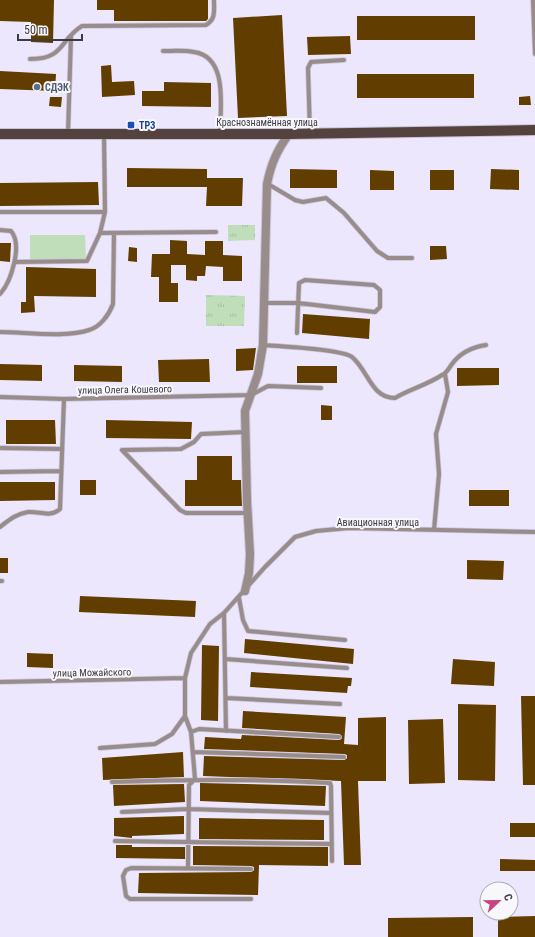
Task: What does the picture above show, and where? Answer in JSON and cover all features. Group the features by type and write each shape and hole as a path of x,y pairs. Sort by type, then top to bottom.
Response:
{"main road":[{"name":"Краснознамённая улица","path":"0,134 310,134 535,130"}],"street":[{"path":"245,591 249,573 250,554 247,513 245,411 251,395 263,345 267,184 271,165 288,134"}],"lane":[{"path":"30,60 53,56 78,28 87,25 206,25 214,16 214,0"},
{"path":"533,0 535,54"},
{"path":"68,133 71,36"},
{"path":"163,51 195,52 207,56 215,66 220,79 220,134"},
{"path":"310,134 308,68 311,62 319,60 344,60"},
{"path":"15,262 86,262 100,233 105,212 104,134"},
{"path":"267,184 295,200 303,202 326,198 344,213 377,251 388,258 412,258"},
{"path":"0,212 105,212"},
{"path":"0,230 8,230 14,234 15,262 7,286 0,294"},
{"path":"100,233 216,232"},
{"path":"0,332 76,333 90,330 102,322 113,304 114,233"},
{"path":"265,303 298,303 375,312 380,307 380,290 374,285 304,280 299,283 298,303 297,333"},
{"path":"263,345 306,347 351,356 363,370 370,383 384,396 389,398 395,398 409,389 445,374 459,356 475,347 486,345"},
{"path":"434,530 439,474 436,434 439,420 446,405 448,392 445,374"},
{"path":"251,395 268,386 321,388"},
{"name":"улица Олега Кошевого","path":"0,398 64,399 251,395"},
{"path":"0,527 18,514 38,512 55,514 60,509 64,399"},
{"path":"245,432 201,434 194,442 180,448 122,450 180,510 186,513 247,513"},
{"path":"0,448 62,448"},
{"path":"0,472 62,471"},
{"name":"Авиационная улица","path":"185,716 185,678 191,653 200,637 210,624 239,598 265,567 295,537 316,531 349,528 535,532"},
{"path":"239,598 243,620 248,630 345,640"},
{"path":"224,612 226,731"},
{"path":"225,659 347,668"},
{"name":"улица Можайского","path":"0,682 185,678"},
{"path":"226,698 340,704"},
{"path":"185,716 191,732 195,779 189,785 188,868"},
{"path":"100,748 155,744 172,734 185,716"},
{"path":"191,732 199,729 339,737"},
{"path":"193,752 344,757"},
{"path":"112,782 195,779 330,783 332,813 332,861"},
{"path":"122,812 188,809 332,813"},
{"path":"115,841 332,844"},
{"path":"251,869 131,868 126,870 123,876 126,896 130,899 251,900"}],"green space":[{"path":"228,225 255,225 255,240 228,241"},
{"path":"30,235 85,235 86,259 30,259"},
{"path":"206,295 245,296 244,326 206,326"}],"building":[{"path":"0,0 54,0 53,43 31,42 31,22 0,21"},
{"path":"97,0 208,0 208,19 206,21 114,21 114,10 97,10"},
{"path":"282,15 287,116 238,118 233,18"},
{"path":"357,16 475,16 475,40 357,40"},
{"path":"350,36 351,54 308,55 307,37"},
{"path":"111,65 112,82 134,81 135,95 102,97 101,66"},
{"path":"0,71 56,74 55,91 0,89"},
{"path":"357,74 474,74 474,98 357,98"},
{"path":"164,82 211,83 211,107 142,106 142,91 164,91"},
{"path":"530,96 531,105 519,105 519,97"},
{"path":"50,97 62,97 61,107 49,106"},
{"path":"127,168 207,169 207,178 243,178 242,206 206,206 207,187 127,187"},
{"path":"290,169 337,170 337,188 290,188"},
{"path":"491,169 519,170 519,190 490,189"},
{"path":"370,170 394,171 394,190 370,190"},
{"path":"430,170 454,170 454,190 430,190"},
{"path":"98,182 99,205 0,206 0,183"},
{"path":"170,240 187,241 187,254 205,255 205,241 223,241 223,255 242,256 242,281 223,281 223,267 206,266 205,276 197,276 197,281 186,280 186,265 171,265 171,283 178,283 178,302 159,302 159,277 151,277 152,254 170,254"},
{"path":"0,243 11,243 10,262 0,261"},
{"path":"430,246 446,246 447,259 430,260"},
{"path":"129,247 137,248 137,262 128,261"},
{"path":"26,267 96,269 96,297 34,296 35,312 21,313 21,302 26,302"},
{"path":"303,314 370,319 369,339 302,333"},
{"path":"256,348 253,370 236,371 236,349"},
{"path":"209,359 210,382 159,382 158,360"},
{"path":"0,364 42,365 42,381 0,380"},
{"path":"74,365 122,366 122,382 74,381"},
{"path":"297,366 337,366 337,383 297,383"},
{"path":"457,368 499,368 499,385 457,386"},
{"path":"321,405 332,406 332,420 321,420"},
{"path":"6,420 55,420 56,444 6,444"},
{"path":"106,420 192,422 191,439 106,438"},
{"path":"197,456 232,456 232,480 241,480 242,506 185,506 185,480 197,480"},
{"path":"80,480 96,480 96,495 80,495"},
{"path":"0,482 55,482 55,500 0,501"},
{"path":"469,490 509,490 509,506 469,506"},
{"path":"0,558 8,558 8,573 0,573"},
{"path":"467,560 504,561 503,580 467,579"},
{"path":"80,596 196,601 195,617 79,612"},
{"path":"245,639 354,649 353,664 244,653"},
{"path":"202,645 219,646 218,721 201,720"},
{"path":"27,653 53,654 53,668 27,667"},
{"path":"453,659 495,662 494,686 451,684"},
{"path":"251,672 352,678 351,686 348,686 347,693 250,687"},
{"path":"521,696 535,696 535,785 523,785"},
{"path":"458,704 496,705 495,781 458,780"},
{"path":"243,711 346,717 344,744 358,745 358,718 386,717 386,781 358,781 361,865 344,865 341,781 203,776 204,756 344,760 347,758 347,755 344,754 204,749 205,737 241,739 242,735 339,740 342,738 339,734 242,728"},
{"path":"443,719 445,783 409,784 408,720"},
{"path":"183,752 184,777 103,780 102,758"},
{"path":"200,783 326,786 325,806 200,801"},
{"path":"184,784 185,802 114,806 113,785"},
{"path":"184,816 184,834 132,836 132,838 114,836 114,818"},
{"path":"199,818 324,820 324,840 199,839"},
{"path":"510,823 535,823 535,837 510,837"},
{"path":"116,845 132,845 132,847 185,847 185,859 116,858"},
{"path":"193,846 328,847 328,866 259,865 258,895 138,893 139,873 251,872 254,870 254,867 251,866 193,865"},
{"path":"500,859 535,860 535,871 500,871"},
{"path":"519,916 535,916 535,937 498,937 498,921 519,921"},
{"path":"473,917 473,937 388,937 388,918"}],"place":[{"name":"СДЭК","path":"37,87"},
{"name":"ТРЗ","path":"131,125"}]}
